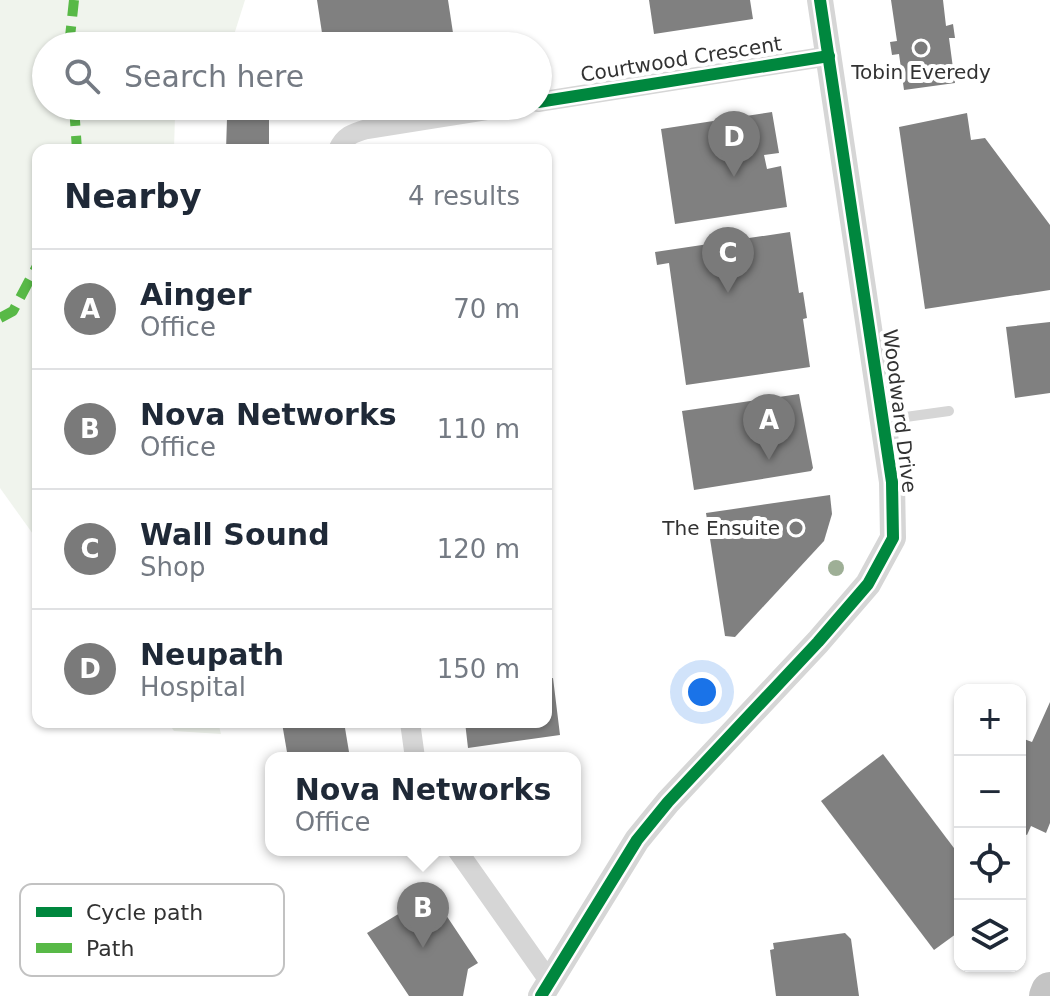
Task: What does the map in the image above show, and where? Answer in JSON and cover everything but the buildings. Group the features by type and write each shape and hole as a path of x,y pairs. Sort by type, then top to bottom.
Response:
{"street":[{"name":"Woodward Drive","path":"545,989 637,840 668,802 868,584 893,538 892,482 820,0"},
{"name":"Courtwood Crescent","path":"552,100 829,56"},
{"path":"341,144 350,134 367,129 424,120"},
{"path":"411,728 414,752"},
{"path":"461,856 545,989"}],"lane":[{"path":"883,420 949,411"}],"shaded area":[{"path":"0,0 245,0 235,32 32,32 32,120 175,120 174,144 32,144 32,533 0,488"},
{"path":"172,728 220,728 221,734 174,731"}],"marked path":[{"path":"71,32 74,0"},
{"path":"75,120 77,144"},
{"path":"0,318 13,311 32,275"}],"cycle path":[{"path":"541,996 637,840 668,802 868,584 893,538 892,482 820,0"},
{"path":"552,100 829,56"}],"place":[{"name":"Tobin Everedy","path":"921,48"},
{"name":"Neupath","path":"734,177"},
{"name":"Wall Sound","path":"728,293"},
{"name":"Ainger","path":"769,460"},
{"name":"The Ensuite","path":"796,528"},
{"name":"Nova Networks","path":"423,948"}]}
